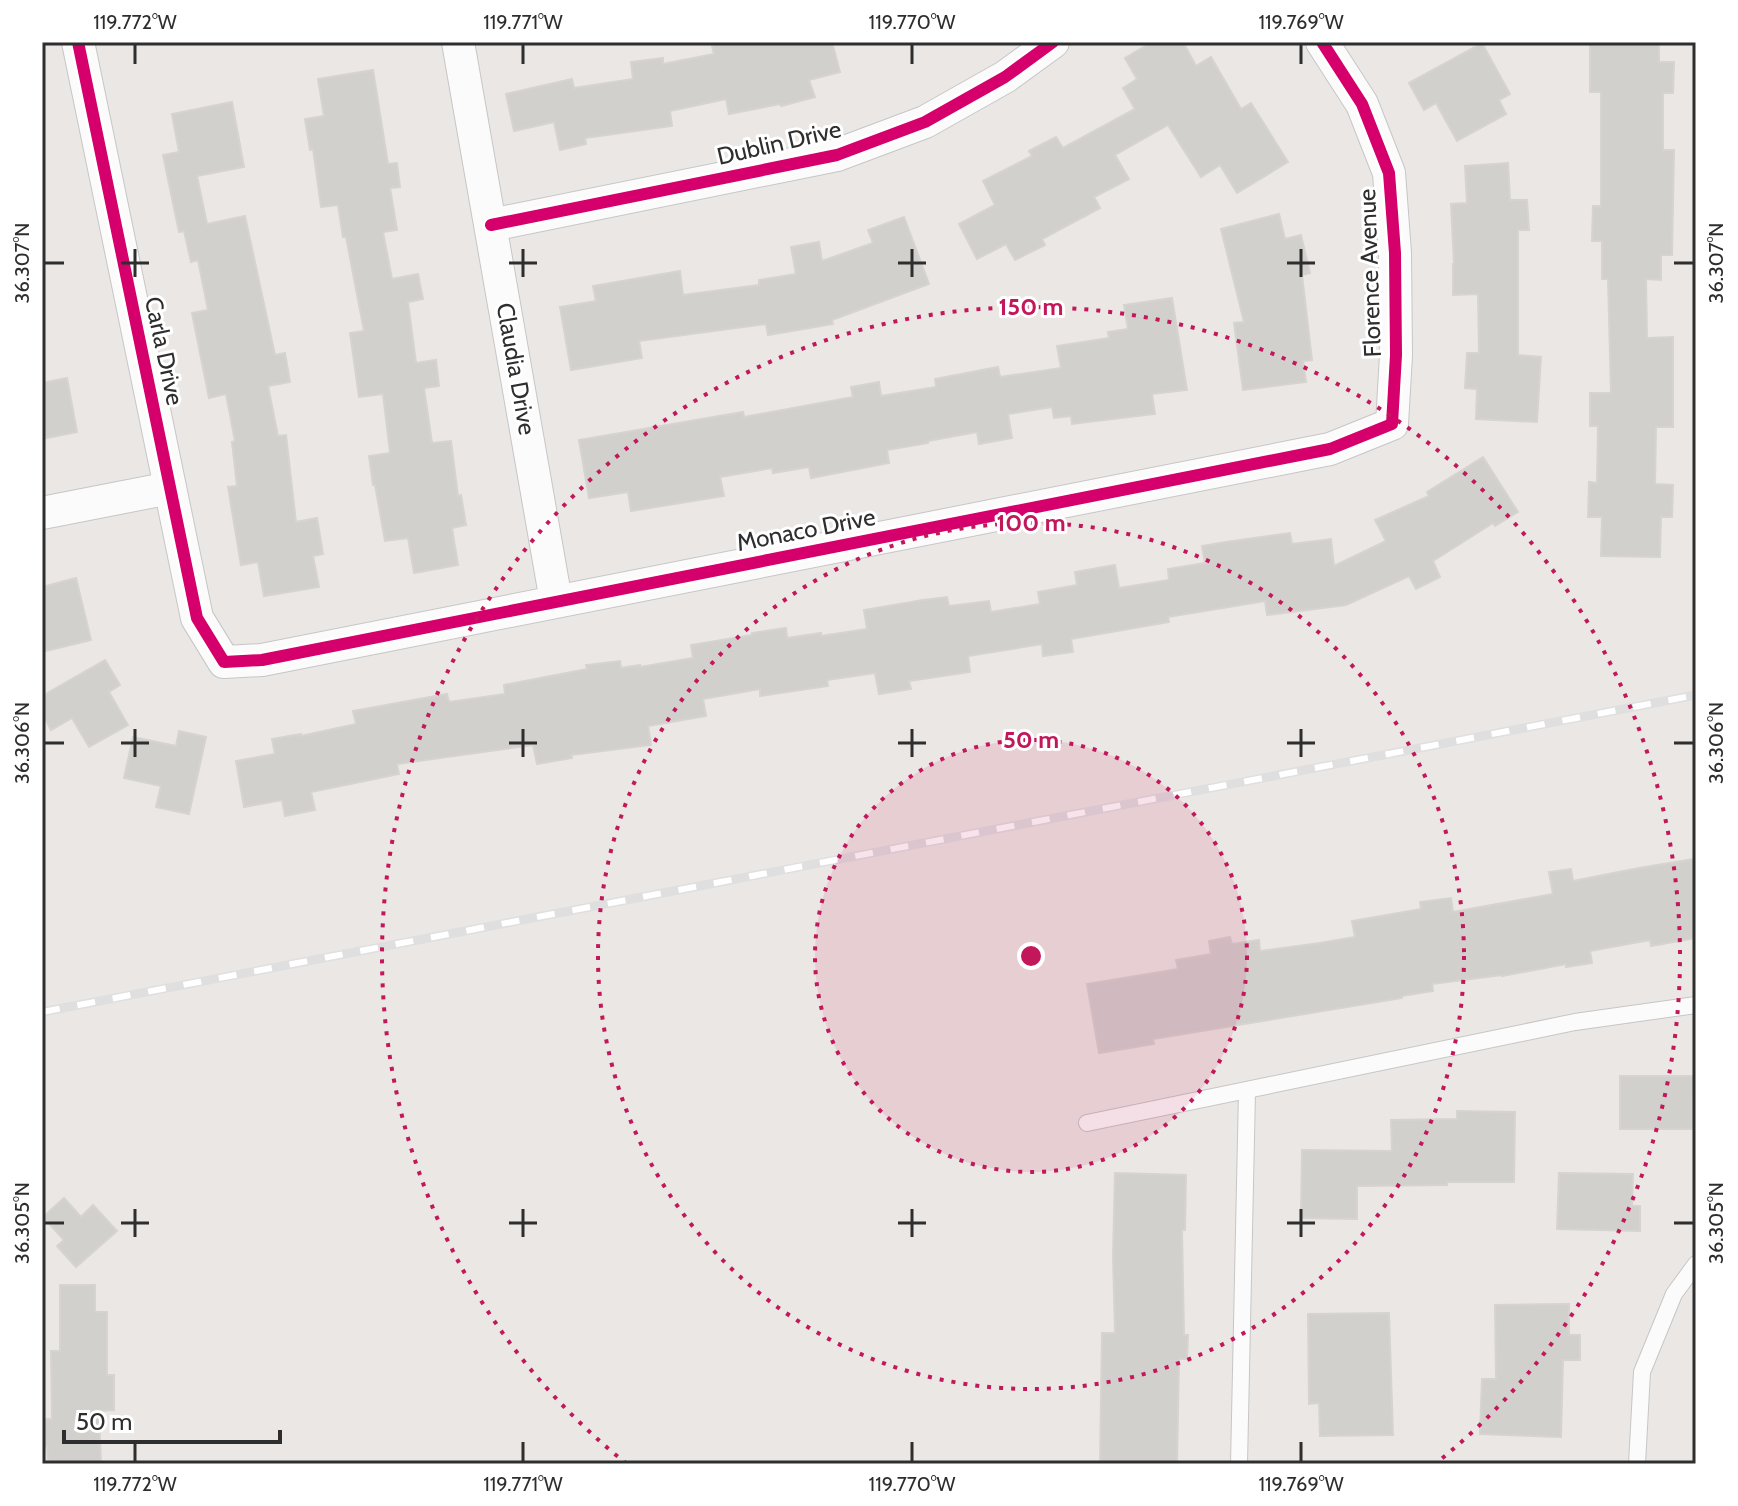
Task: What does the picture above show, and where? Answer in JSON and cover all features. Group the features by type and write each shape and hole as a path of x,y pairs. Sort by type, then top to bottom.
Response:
{"street":[{"name":"Carla Drive","path":"78,42 197,618 224,662"},
{"name":"Claudia Drive","path":"458,42 556,601"},
{"name":"Dublin Drive","path":"491,225 837,155 925,122 1005,77 1053,42"},
{"name":"Florence Avenue","path":"1322,42 1362,104 1389,173 1395,253 1396,355 1392,424"},
{"name":"Monaco Drive","path":"224,662 262,660 1330,449 1392,424"},
{"path":"42,513 170,488"}],"lane":[{"path":"1087,1123 1575,1022 1696,1005"},
{"path":"1239,1464 1247,1091"},
{"path":"1637,1464 1642,1372 1674,1294 1696,1264"}],"building":[{"path":"711,42 832,42 840,72 809,80 815,97 729,114 726,99 670,111 672,126 585,138 586,144 560,150 554,122 514,131 506,94 572,79 574,88 633,79 631,62 663,58 663,64 714,54"},
{"path":"1152,42 1183,42 1196,66 1211,57 1241,109 1251,103 1288,162 1237,193 1220,165 1201,177 1168,125 1115,155 1129,179 1094,197 1100,208 1042,239 1045,245 1015,260 1006,244 977,259 959,224 995,205 983,181 1032,156 1029,151 1056,137 1063,148 1135,109 1123,88 1137,79 1125,58"},
{"path":"1590,42 1659,42 1659,62 1674,62 1673,93 1663,93 1663,150 1674,150 1672,255 1661,255 1661,280 1646,279 1647,338 1673,337 1673,427 1656,427 1655,484 1673,485 1672,517 1661,517 1660,557 1601,556 1602,517 1588,517 1589,482 1597,483 1598,426 1590,426 1590,393 1611,393 1608,279 1602,279 1602,241 1592,241 1593,206 1601,206 1601,92 1590,92"},
{"path":"1482,43 1510,94 1499,100 1506,114 1457,141 1436,103 1424,110 1409,83"},
{"path":"373,70 388,164 397,163 400,187 390,188 397,230 383,232 392,279 418,274 423,299 408,302 416,363 436,360 439,386 424,388 432,443 451,441 458,496 461,495 466,525 452,528 458,565 414,573 408,538 385,541 369,456 390,453 383,394 359,397 350,333 364,331 346,237 343,237 338,205 321,207 313,149 310,150 305,119 324,116 318,79"},
{"path":"232,102 244,167 197,176 207,224 245,216 275,355 285,353 290,382 268,386 278,436 286,435 296,522 317,518 323,554 313,556 319,587 264,596 258,562 241,565 228,487 237,486 232,442 235,441 226,394 209,398 192,313 208,310 198,260 191,262 184,231 179,232 163,155 179,152 172,114"},
{"path":"1508,163 1510,200 1527,200 1529,230 1518,230 1518,355 1541,357 1537,422 1476,419 1477,389 1465,388 1467,353 1479,353 1478,294 1453,295 1451,204 1467,203 1465,166"},
{"path":"1279,214 1285,239 1301,235 1310,273 1302,275 1312,360 1303,361 1306,382 1243,390 1234,323 1244,322 1221,229"},
{"path":"904,217 929,284 832,320 833,324 768,335 766,324 639,341 642,358 571,370 560,307 596,301 593,286 680,271 683,295 759,285 759,280 796,274 791,247 819,242 822,261 873,243 868,230"},
{"path":"1172,298 1187,390 1152,394 1155,414 1072,424 1071,416 1054,418 1052,407 1008,414 1012,438 979,444 977,432 928,441 887,450 889,463 811,478 809,467 773,473 772,468 720,477 724,496 631,511 628,492 589,498 579,440 743,412 744,417 853,397 851,387 879,382 881,396 936,387 935,379 998,367 1000,377 1061,368 1057,346 1109,338 1108,332 1128,329 1124,305"},
{"path":"67,378 77,432 42,439 42,383"},
{"path":"1483,457 1518,512 1495,526 1493,523 1433,561 1440,577 1416,589 1409,576 1346,605 1267,615 1265,601 1168,617 1169,622 1071,639 1073,652 1043,656 1042,644 968,656 970,672 909,681 911,689 879,694 875,673 827,680 828,686 760,696 760,689 703,699 706,716 648,726 651,745 571,755 572,758 537,764 533,745 397,764 399,774 311,792 315,810 285,816 282,800 244,807 236,761 275,754 272,739 356,724 353,711 447,694 449,702 505,694 504,685 587,669 586,665 620,661 621,668 640,667 693,658 691,645 752,633 786,628 787,638 867,629 864,610 923,600 947,597 949,606 989,601 991,612 1040,604 1038,592 1077,585 1075,572 1115,565 1119,588 1169,580 1168,569 1205,563 1202,546 1226,542 1290,533 1292,544 1331,539 1334,566 1386,541 1375,520 1429,496 1427,492"},
{"path":"76,578 91,640 42,652 42,587"},
{"path":"105,660 120,685 109,692 128,725 89,747 72,718 51,730 42,713 42,696"},
{"path":"179,731 206,737 189,814 156,807 161,786 124,778 133,737 176,746"},
{"path":"1694,859 1696,938 1651,946 1650,940 1590,951 1592,963 1432,984 1433,991 1402,998 1153,1039 1154,1044 1099,1053 1087,984 1178,969 1176,960 1211,954 1209,941 1230,937 1232,944 1259,940 1260,951 1320,943 1355,937 1352,921 1421,909 1420,902 1451,898 1453,912 1553,894 1549,872 1571,869 1573,881"},
{"path":"1620,1076 1696,1076 1693,1129 1620,1129"},
{"path":"1457,1111 1515,1112 1514,1182 1357,1186 1357,1219 1301,1218 1302,1150 1392,1151 1391,1120 1457,1119"},
{"path":"1115,1173 1186,1175 1185,1230 1182,1230 1184,1335 1188,1335 1187,1359 1179,1359 1177,1464 1100,1464 1102,1333 1115,1333"},
{"path":"1559,1173 1633,1174 1632,1206 1640,1206 1640,1231 1557,1229"},
{"path":"64,1198 81,1217 93,1205 117,1231 76,1267 57,1246 64,1240 43,1217"},
{"path":"60,1285 95,1285 95,1312 107,1312 107,1375 114,1375 114,1410 99,1411 101,1464 48,1464 47,1447 42,1447 42,1419 52,1419 51,1351 60,1351"},
{"path":"1569,1304 1569,1335 1580,1335 1580,1360 1563,1360 1561,1437 1480,1434 1482,1379 1496,1379 1495,1305"},
{"path":"1389,1313 1393,1435 1320,1436 1319,1403 1309,1404 1308,1314"}],"railway":[{"path":"42,1012 1696,695"}],"cycle path":[{"path":"78,42 197,618 224,662 262,660 1330,449 1392,424 1396,355 1395,253 1389,173 1362,104 1322,42"},
{"path":"491,225 837,155 925,122 1005,77 1053,42"}]}
